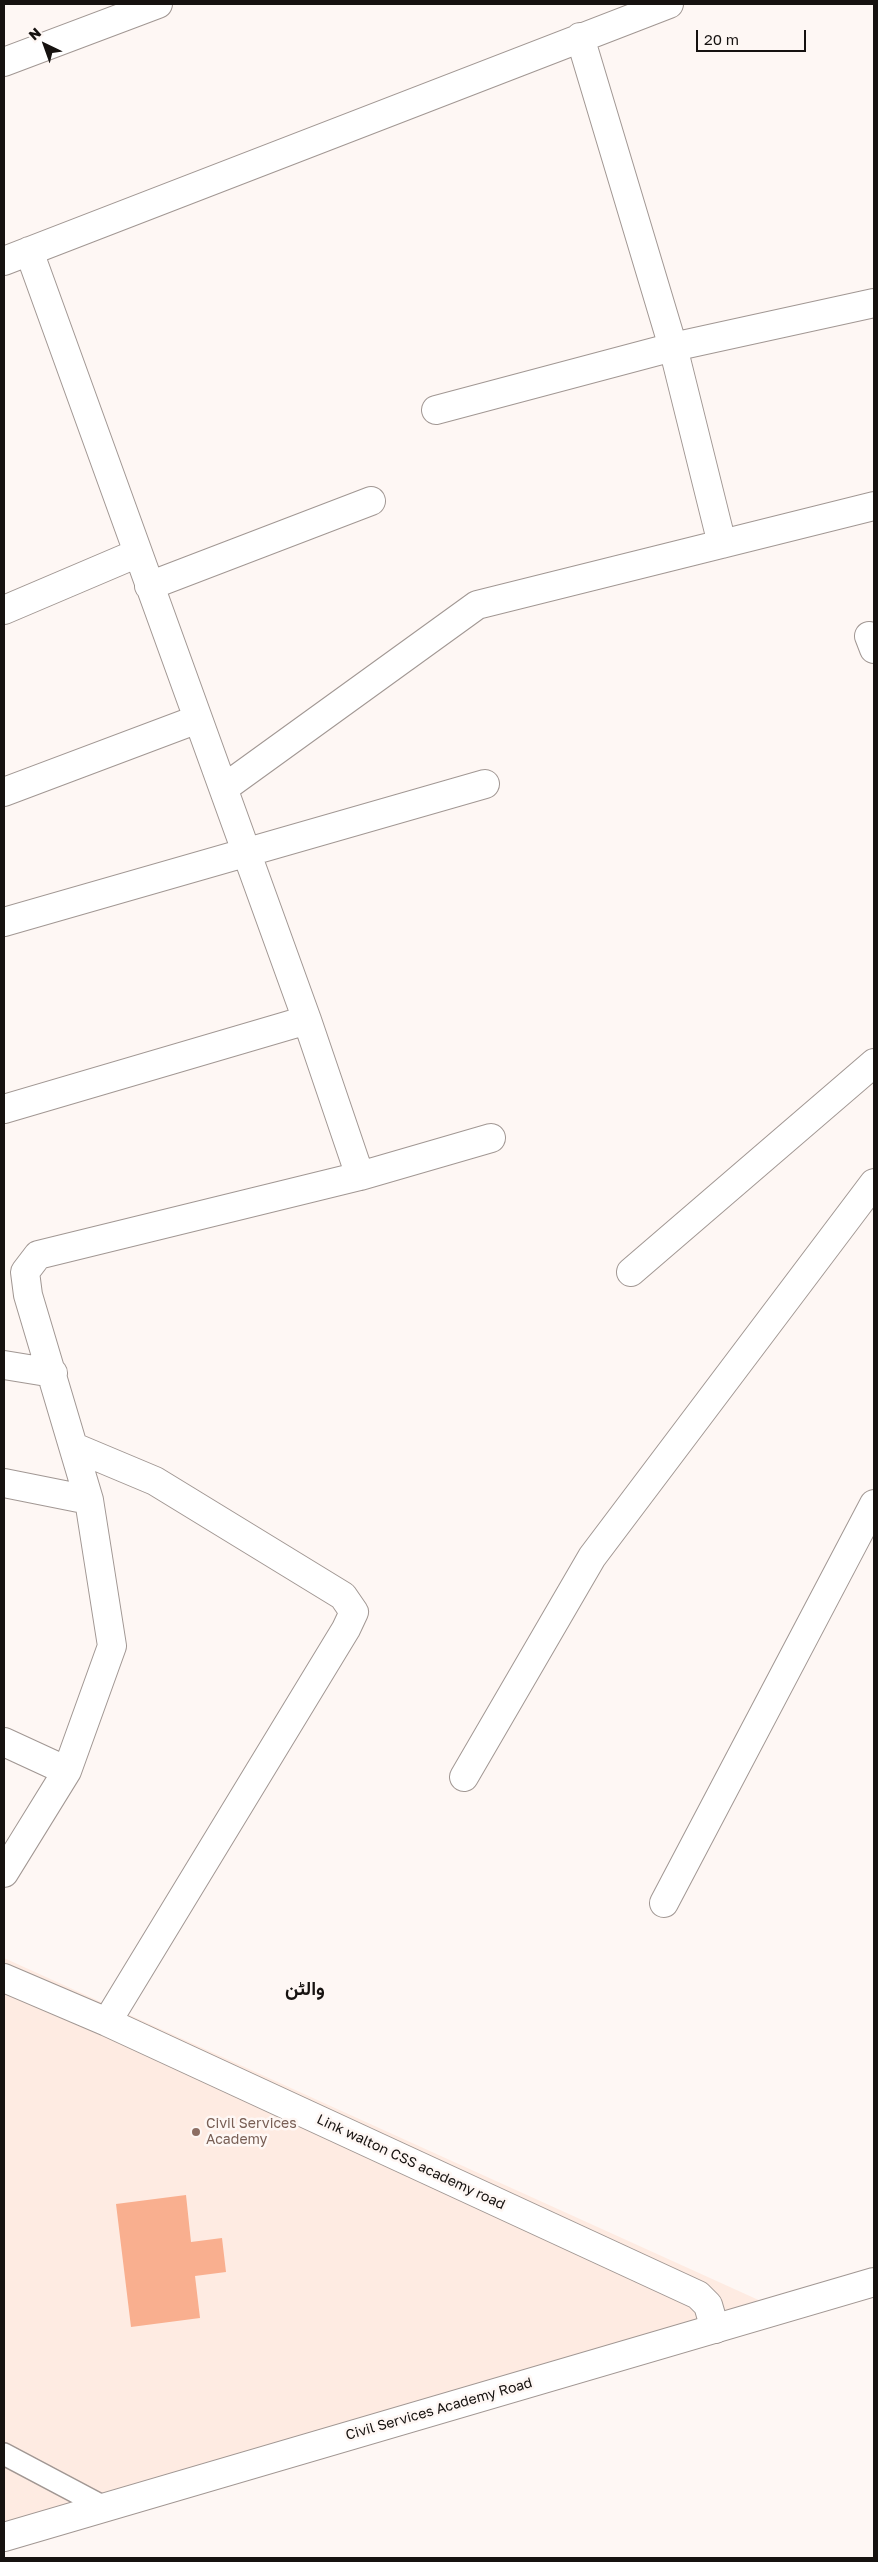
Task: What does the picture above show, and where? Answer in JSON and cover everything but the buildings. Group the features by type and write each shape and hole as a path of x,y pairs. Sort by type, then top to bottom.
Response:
{"street":[{"path":"4,62 158,4"},
{"path":"4,261 669,4"},
{"path":"580,37 673,347 722,544"},
{"path":"29,251 224,788 307,1020 360,1176"},
{"path":"436,410 673,347 874,303"},
{"path":"150,586 371,500"},
{"path":"224,788 477,605 874,506"},
{"path":"4,610 138,553"},
{"path":"4,792 198,719"},
{"path":"4,922 485,784"},
{"path":"4,1109 307,1020"},
{"path":"631,1272 874,1063"},
{"path":"4,1873 67,1771 112,1646 88,1500 53,1373 28,1295 25,1272 38,1255 360,1176 491,1138"},
{"path":"464,1777 592,1558 874,1183"},
{"path":"4,1365 53,1373"},
{"path":"74,1447 156,1481 343,1596 354,1612 346,1629 107,2022"},
{"path":"4,1483 88,1500"},
{"path":"664,1903 874,1504"},
{"path":"4,1742 67,1771"},
{"name":"Link walton CSS academy road","path":"4,1978 107,2022 698,2295 708,2305 715,2329"},
{"name":"Civil Services Academy Road","path":"4,2537 874,2282"}],"lane":[{"path":"4,2454 104,2507"}],"shaded area":[{"name":"Civil Services Academy","path":"4,1958 774,2307 4,2536"}],"place":[{"name":"Civil Services Academy","path":"196,2132"}],"district":[{"name":"والٹن","path":"305,1989"}]}
